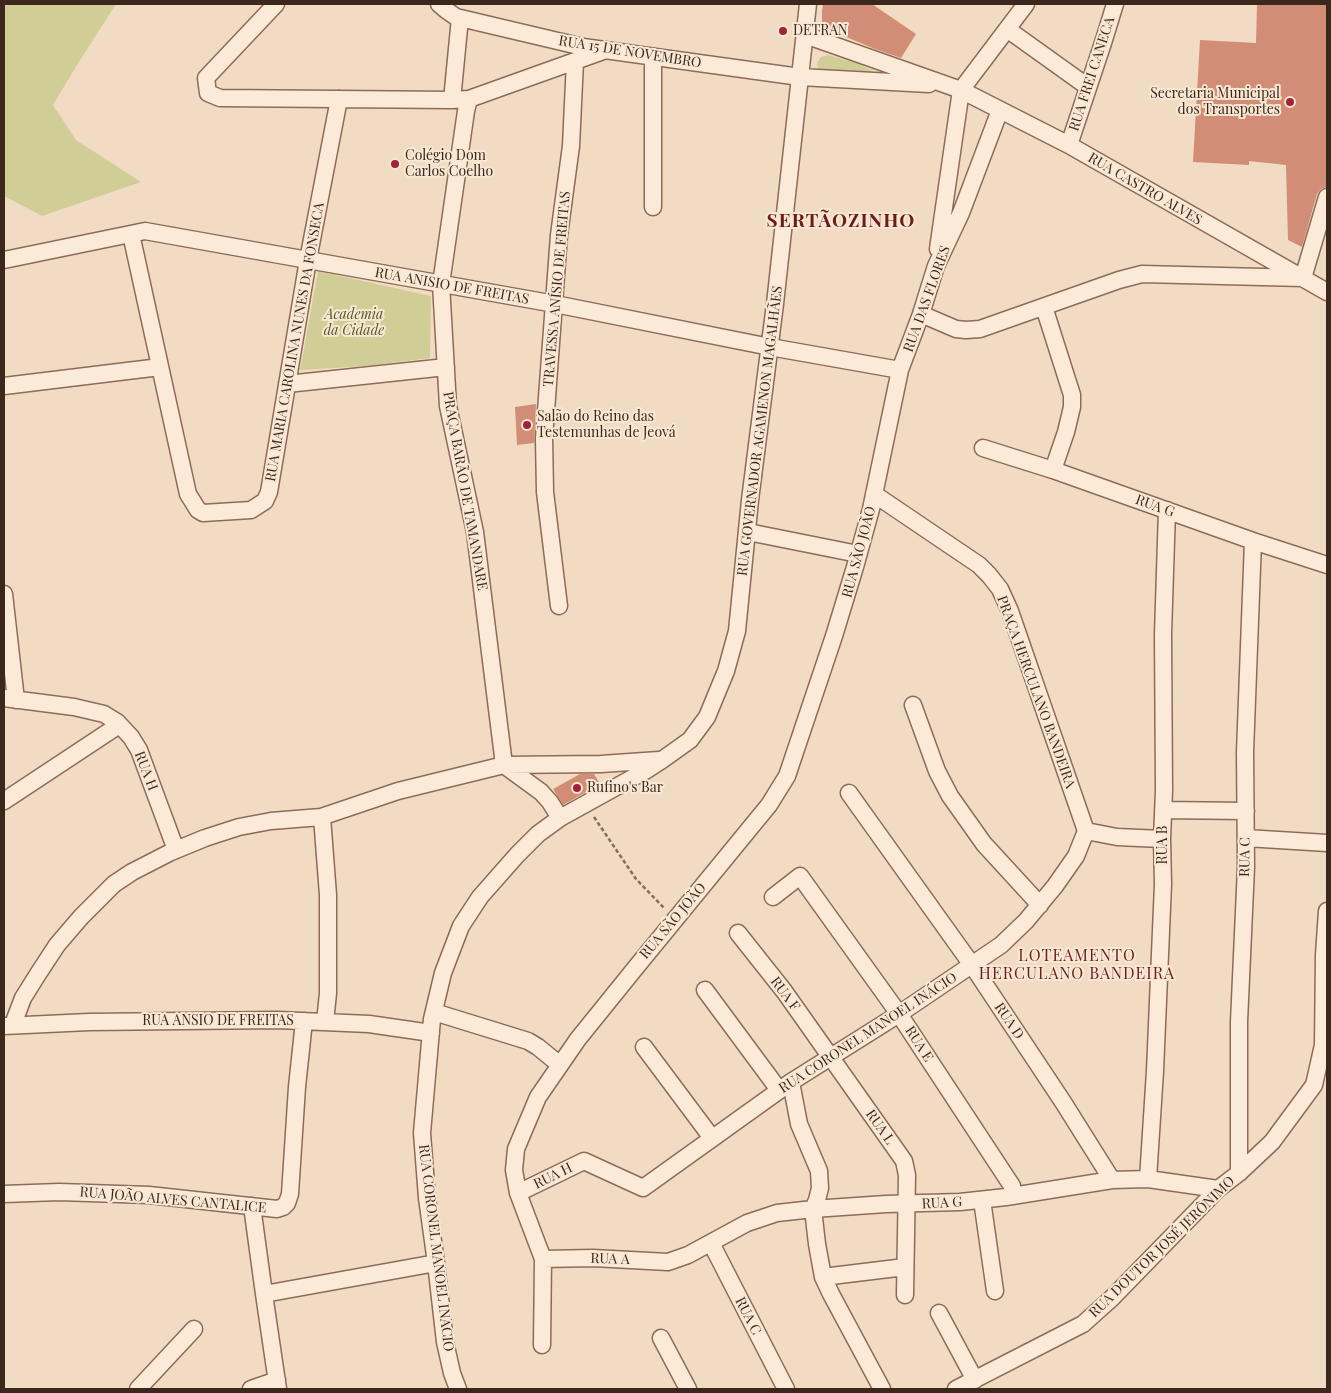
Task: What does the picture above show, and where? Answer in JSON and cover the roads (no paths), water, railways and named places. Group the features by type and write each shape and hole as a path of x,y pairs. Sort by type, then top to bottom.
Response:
{"street":[{"path":"276,4 206,78 208,93 220,98 469,99 606,50"},
{"path":"439,4 460,18 452,100"},
{"name":"RUA GOVERNADOR AGAMENON MAGALHÃES","path":"662,760 690,740 707,717 726,670 737,631 750,500 770,347 808,4"},
{"path":"936,266 955,88 1006,30 1026,4"},
{"name":"RUA FREI CANECA","path":"1069,145 1115,4"},
{"name":"RUA 15 DE NOVEMBRO","path":"460,18 606,50 800,77 955,88"},
{"path":"1006,30 1088,87"},
{"name":"RUA CASTRO ALVES","path":"805,35 955,88 1000,110 1069,145 1327,292"},
{"path":"653,56 653,207"},
{"name":"TRAVESSA ANÍSIO DE FREITAS","path":"559,606 545,492 544,438 559,235 571,146 575,61"},
{"name":"RUA MARIA CAROLINA NUNES DA FONSECA","path":"131,234 188,494 198,510 203,513 251,510 265,501 269,492 308,260 339,99"},
{"name":"PRAÇA BARÃO DE TAMANDARE","path":"469,99 441,284 448,406 475,532 504,765"},
{"name":"RUA DAS FLORES","path":"874,494 900,370 921,314 936,266 961,213 1000,110"},
{"path":"921,314 956,329 980,329 1119,280 1142,274 1303,278 1327,197"},
{"name":"RUA ANISIO DE FREITAS","path":"4,260 145,231 555,304 770,347 900,370"},
{"path":"1044,307 1072,395 1072,408 1066,432 1053,470"},
{"path":"4,386 160,367"},
{"path":"287,384 446,367"},
{"name":"RUA G","path":"983,448 1053,470 1253,541 1327,565"},
{"name":"RUA SÃO JOÃO","path":"542,1345 543,1259 518,1193 514,1170 516,1149 538,1097 560,1065 584,1032 768,805 787,776 834,636 874,494"},
{"name":"PRAÇA HERCULANO BANDEIRA","path":"874,494 980,565 1000,589 1010,611 1086,831"},
{"name":"RUA B","path":"1148,1180 1163,884 1162,634 1167,510"},
{"path":"748,532 858,554"},
{"name":"RUA C","path":"1239,1173 1239,1022 1246,868 1245,752 1253,541"},
{"path":"4,594 10,699"},
{"name":"RUA H","path":"10,699 74,707 104,714 120,725 131,737 138,750 176,850"},
{"path":"913,705 937,771 950,796 984,844 1040,905"},
{"path":"4,801 120,725"},
{"path":"9,1025 15,1019 23,998 57,945 81,917 114,884 132,872 205,838 271,821 322,817 398,790 504,765 601,764 662,760"},
{"name":"RUA CORONEL MANOEL INACIO","path":"458,1389 452,1373 445,1342 427,1198 422,1133 432,1019 443,973 461,926 480,898 516,855 538,834 560,818 662,760"},
{"path":"504,765 541,792 560,818"},
{"name":"RUA D","path":"849,793 972,965 1063,1102 1112,1180"},
{"path":"1163,810 1246,812"},
{"path":"322,817 327,860 328,896 328,993 325,1022"},
{"path":"1086,831 1118,837 1162,838"},
{"name":"RUA CORONEL MANOEL INÁCIO","path":"644,1188 785,1086 899,1014 1001,945 1026,921 1055,886 1076,856 1086,831"},
{"path":"1246,838 1327,843"},
{"name":"RUA E","path":"773,897 800,876 899,1014 1012,1186 1014,1196"},
{"path":"1325,1044 1324,955 1327,911"},
{"name":"RUA F","path":"738,933 784,991 830,1057"},
{"path":"705,990 785,1086 818,1171 820,1188 813,1209 823,1277 882,1389"},
{"path":"434,1012 528,1041 560,1065"},
{"name":"RUA ANSIO DE FREITAS","path":"9,1025 89,1022 304,1021 369,1024 431,1033"},
{"name":"RUA JOÃO ALVES CANTALICE","path":"4,1194 59,1192 149,1195 277,1209 283,1207 287,1203 290,1194 297,1087 304,1021"},
{"name":"RUA DOUTOR JOSÉ JERÔNIMO","path":"956,1389 1084,1324 1112,1298 1218,1189 1239,1173 1272,1142 1314,1085 1325,1044"},
{"path":"644,1047 712,1138"},
{"name":"RUA L","path":"830,1057 904,1161 907,1175 907,1205"},
{"name":"RUA H","path":"518,1193 584,1161 644,1188"},
{"name":"RUA G","path":"676,1260 747,1223 777,1213 886,1204 907,1205 982,1200 1112,1180 1148,1180 1218,1189"},
{"path":"982,1200 995,1291"},
{"path":"905,1295 907,1205"},
{"path":"251,1389 278,1385 252,1206"},
{"name":"RUA C","path":"711,1243 786,1389"},
{"name":"RUA A","path":"543,1259 593,1258 668,1262 676,1260"},
{"path":"264,1294 436,1263"},
{"path":"823,1277 905,1267"},
{"path":"940,1313 975,1380"},
{"path":"138,1389 194,1329"},
{"path":"661,1338 688,1389"}],"place":[{"name":"DETRAN","path":"783,31"},
{"name":"Secretaria Municipal dos Transportes","path":"1290,102"},
{"name":"Colégio Dom Carlos Coelho","path":"395,164"},
{"name":"Salão do Reino das Testemunhas de Jeová","path":"527,425"},
{"name":"Rufino's Bar","path":"577,788"}],"district":[{"name":"SERTÃOZINHO","path":"841,221"},
{"name":"LOTEAMENTO HERCULANO BANDEIRA","path":"1077,965"}],"park label":[{"name":"Academia da Cidade","path":"354,324"}]}
